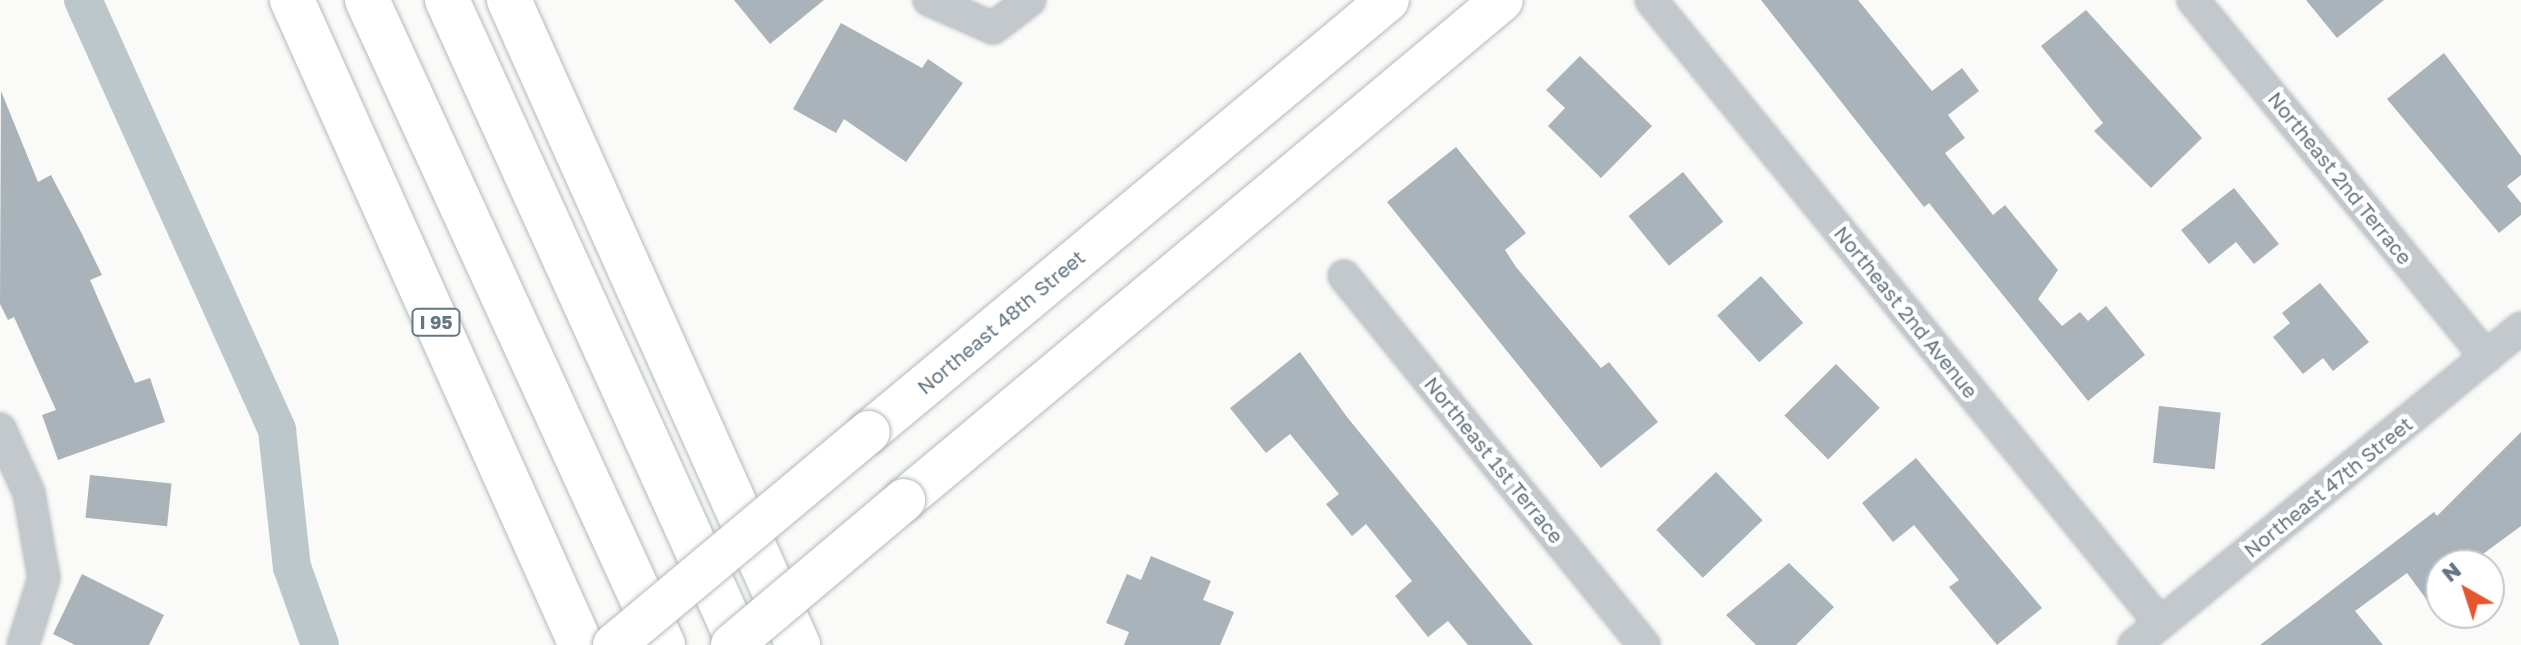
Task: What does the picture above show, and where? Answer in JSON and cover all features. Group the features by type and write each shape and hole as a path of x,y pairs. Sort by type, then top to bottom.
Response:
{"highway":[{"name":"I 95","path":"292,0 581,645"},
{"path":"367,0 663,645"},
{"path":"447,0 740,645"},
{"path":"509,0 798,645"}],"main road":[{"name":"Northeast 48th Street","path":"614,645 1388,0"},
{"path":"732,645 1502,0"}],"street":[{"path":"929,0 993,28 1030,0"},
{"name":"Northeast 2nd Avenue","path":"1651,0 2160,623"},
{"name":"Northeast 2nd Terrace","path":"2193,0 2486,357"},
{"name":"Northeast 1st Terrace","path":"1344,276 1644,645"},
{"name":"Northeast 47th Street","path":"2134,645 2521,328"},
{"path":"0,429 29,493 44,578 23,645"}],"building":[{"path":"734,0 824,0 770,44"},
{"path":"1761,0 1858,0 1932,91 1962,68 1979,91 1948,115 1965,138 1945,153 1993,215 2005,205 2058,270 2038,299 2062,326 2080,312 2088,321 2106,306 2145,355 2088,401 1929,203 1924,207"},
{"path":"2306,0 2384,0 2337,38"},
{"path":"2086,10 2202,138 2151,188 2094,131 2103,123 2041,46"},
{"path":"841,23 922,68 928,59 963,83 906,162 844,119 836,133 793,109"},
{"path":"2444,53 2521,156 2521,175 2507,186 2521,203 2521,215 2499,233 2387,99"},
{"path":"1580,56 1652,126 1601,178 1548,126 1565,108 1546,90"},
{"path":"1,91 38,182 51,175 102,275 90,280 135,383 150,378 165,422 58,460 42,415 56,410 14,317 8,320 0,304"},
{"path":"1456,147 1526,233 1505,250 1516,267 1601,368 1609,362 1658,422 1601,468 1387,202"},
{"path":"1683,172 1723,222 1669,266 1629,216"},
{"path":"2234,188 2279,244 2254,264 2236,242 2209,264 2181,230"},
{"path":"1761,276 1803,323 1759,362 1717,315"},
{"path":"2320,283 2369,342 2333,371 2323,358 2303,374 2273,337 2290,323 2282,313"},
{"path":"1300,352 1347,417 1533,645 1468,645 1448,621 1428,637 1395,596 1412,581 1366,524 1352,536 1326,504 1339,494 1290,434 1266,453 1230,408"},
{"path":"1836,364 1880,408 1828,459 1784,416"},
{"path":"2159,406 2221,412 2215,469 2153,463"},
{"path":"2521,432 2521,526 2490,549 2425,549 2425,597 2407,573 2355,611 2383,645 2260,645 2434,512 2437,516"},
{"path":"1916,458 2042,608 1997,645 1949,587 1959,580 1914,525 1893,542 1862,503"},
{"path":"1716,472 1763,520 1703,578 1656,530"},
{"path":"90,475 172,484 167,526 86,518"},
{"path":"1151,556 1211,581 1203,600 1234,612 1220,645 1124,645 1129,632 1106,623 1127,574 1141,580"},
{"path":"1789,563 1834,607 1796,645 1756,645 1726,615"},
{"path":"82,574 164,615 149,645 75,645 53,634"}],"waterway":[{"path":"83,0 277,430 292,567 320,645"}]}
